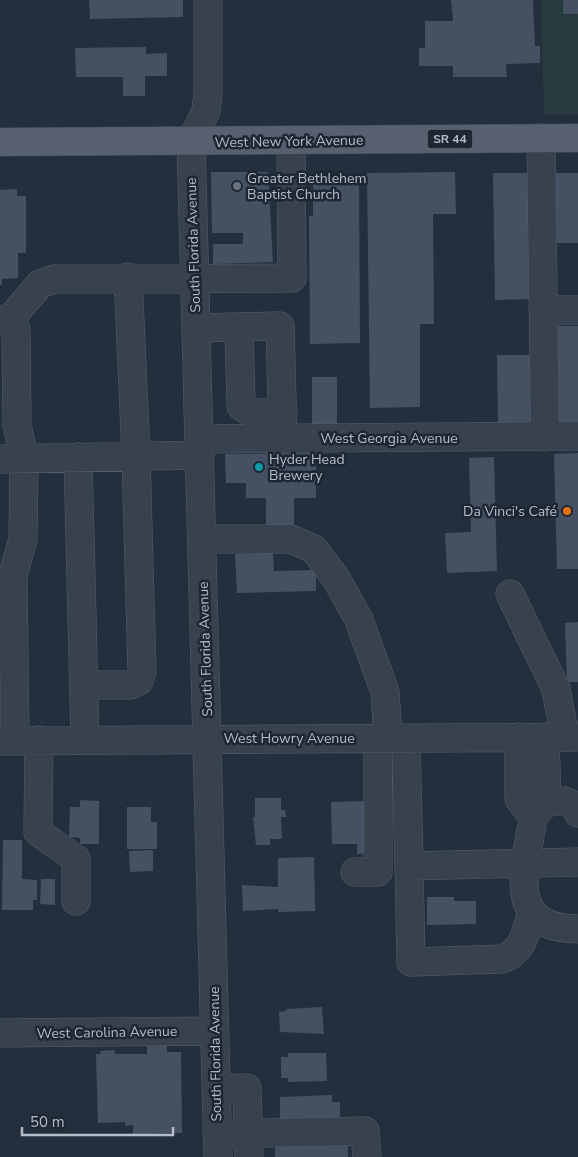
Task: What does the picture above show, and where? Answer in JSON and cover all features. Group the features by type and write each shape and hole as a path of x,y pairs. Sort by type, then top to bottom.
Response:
{"main road":[{"name":"West New York Avenue","path":"0,142 578,138"}],"street":[{"path":"191,142 206,111 208,94 208,0"},
{"path":"541,138 545,437"},
{"path":"76,901 76,859 38,832 18,740 7,668 13,575 23,539 12,458 17,425 16,330 6,319 40,284 47,280 128,277 292,278 291,140"},
{"name":"South Florida Avenue","path":"191,142 208,739 217,1145"},
{"path":"84,685 130,685 141,677 136,456 128,277"},
{"path":"543,310 578,310"},
{"path":"196,328 280,326 283,425 252,413 241,406 239,327"},
{"name":"West Georgia Avenue","path":"12,458 136,456 200,447 283,425 545,437 578,436"},
{"path":"78,457 85,740"},
{"path":"202,539 291,539 314,549 337,580 359,620 385,692 408,866 411,962 502,959 513,956 523,940 532,912"},
{"path":"510,594 556,689 552,737 540,809 527,863 524,888 525,900 535,917 549,925 578,929"},
{"name":"West Howry Avenue","path":"18,740 552,737"},
{"path":"354,872 378,872 391,738"},
{"path":"540,809 564,801 574,805 578,813"},
{"path":"408,866 578,862"},
{"name":"West Carolina Avenue","path":"0,1033 215,1031"},
{"path":"216,1089 247,1088 249,1145"},
{"path":"217,1145 249,1145 365,1130 366,1157"}],"green space":[{"path":"541,0 562,0 563,15 578,14 578,114 544,114"}],"building":[{"path":"89,0 183,0 183,17 90,19"},
{"path":"451,0 533,0 535,46 540,46 540,63 506,64 507,77 453,77 453,66 419,66 419,48 425,48 425,21 453,21"},
{"path":"563,0 578,0 578,14 563,14"},
{"path":"146,47 146,54 167,53 167,76 145,76 145,96 123,96 123,77 76,77 75,48"},
{"path":"211,172 268,172 273,262 213,264 213,244 243,244 243,233 212,233"},
{"path":"455,172 456,214 433,214 434,324 420,324 420,407 370,408 367,173"},
{"path":"493,173 531,173 533,299 495,300"},
{"path":"550,173 578,173 578,243 551,243"},
{"path":"359,174 360,343 310,344 309,216 313,216 313,175"},
{"path":"17,189 17,196 26,196 26,253 18,253 18,278 2,279 2,285 0,285 0,190"},
{"path":"555,326 578,326 578,422 556,422"},
{"path":"497,355 534,355 535,422 498,423"},
{"path":"312,377 337,377 337,424 312,424"},
{"path":"316,453 316,498 294,498 294,525 266,525 266,498 246,498 246,483 226,483 225,454"},
{"name":"Da Vinci's Café","path":"578,453 578,569 557,569 554,454"},
{"path":"494,457 497,571 447,573 445,533 471,532 469,458"},
{"path":"273,553 274,571 316,570 316,591 237,593 235,554"},
{"path":"578,622 578,682 567,682 565,623"},
{"path":"255,798 281,798 281,810 285,810 286,817 281,817 282,839 270,839 270,845 256,845 253,817 255,817"},
{"path":"80,800 99,801 99,844 80,844 80,838 69,837 70,807 80,807"},
{"path":"365,801 370,853 357,854 357,844 332,844 331,802"},
{"path":"127,807 151,807 151,822 157,822 157,849 127,849"},
{"path":"3,840 22,840 22,879 37,880 37,900 33,900 33,910 2,910"},
{"path":"153,850 153,871 130,872 129,851"},
{"path":"314,857 315,911 278,912 278,909 243,911 242,885 278,887 278,858"},
{"path":"41,879 55,879 55,905 40,904"},
{"path":"427,897 454,897 454,901 476,901 476,924 427,925"},
{"path":"322,1007 324,1034 280,1032 279,1012 286,1011 286,1009"},
{"path":"167,1045 167,1052 181,1052 182,1133 133,1134 133,1125 125,1126 125,1122 98,1123 96,1054 101,1054 100,1051 114,1050 115,1054 147,1054 147,1046"},
{"path":"288,1053 326,1053 327,1081 288,1082 288,1078 281,1078 281,1057 288,1057"},
{"path":"332,1095 332,1102 340,1102 340,1120 280,1128 280,1097"},
{"path":"348,1139 348,1157 275,1157 275,1140"}],"place":[{"name":"Greater Bethlehem Baptist Church","path":"237,186"},
{"name":"Hyder Head Brewery","path":"259,467"},
{"name":"Da Vinci's Café","path":"567,511"}]}
